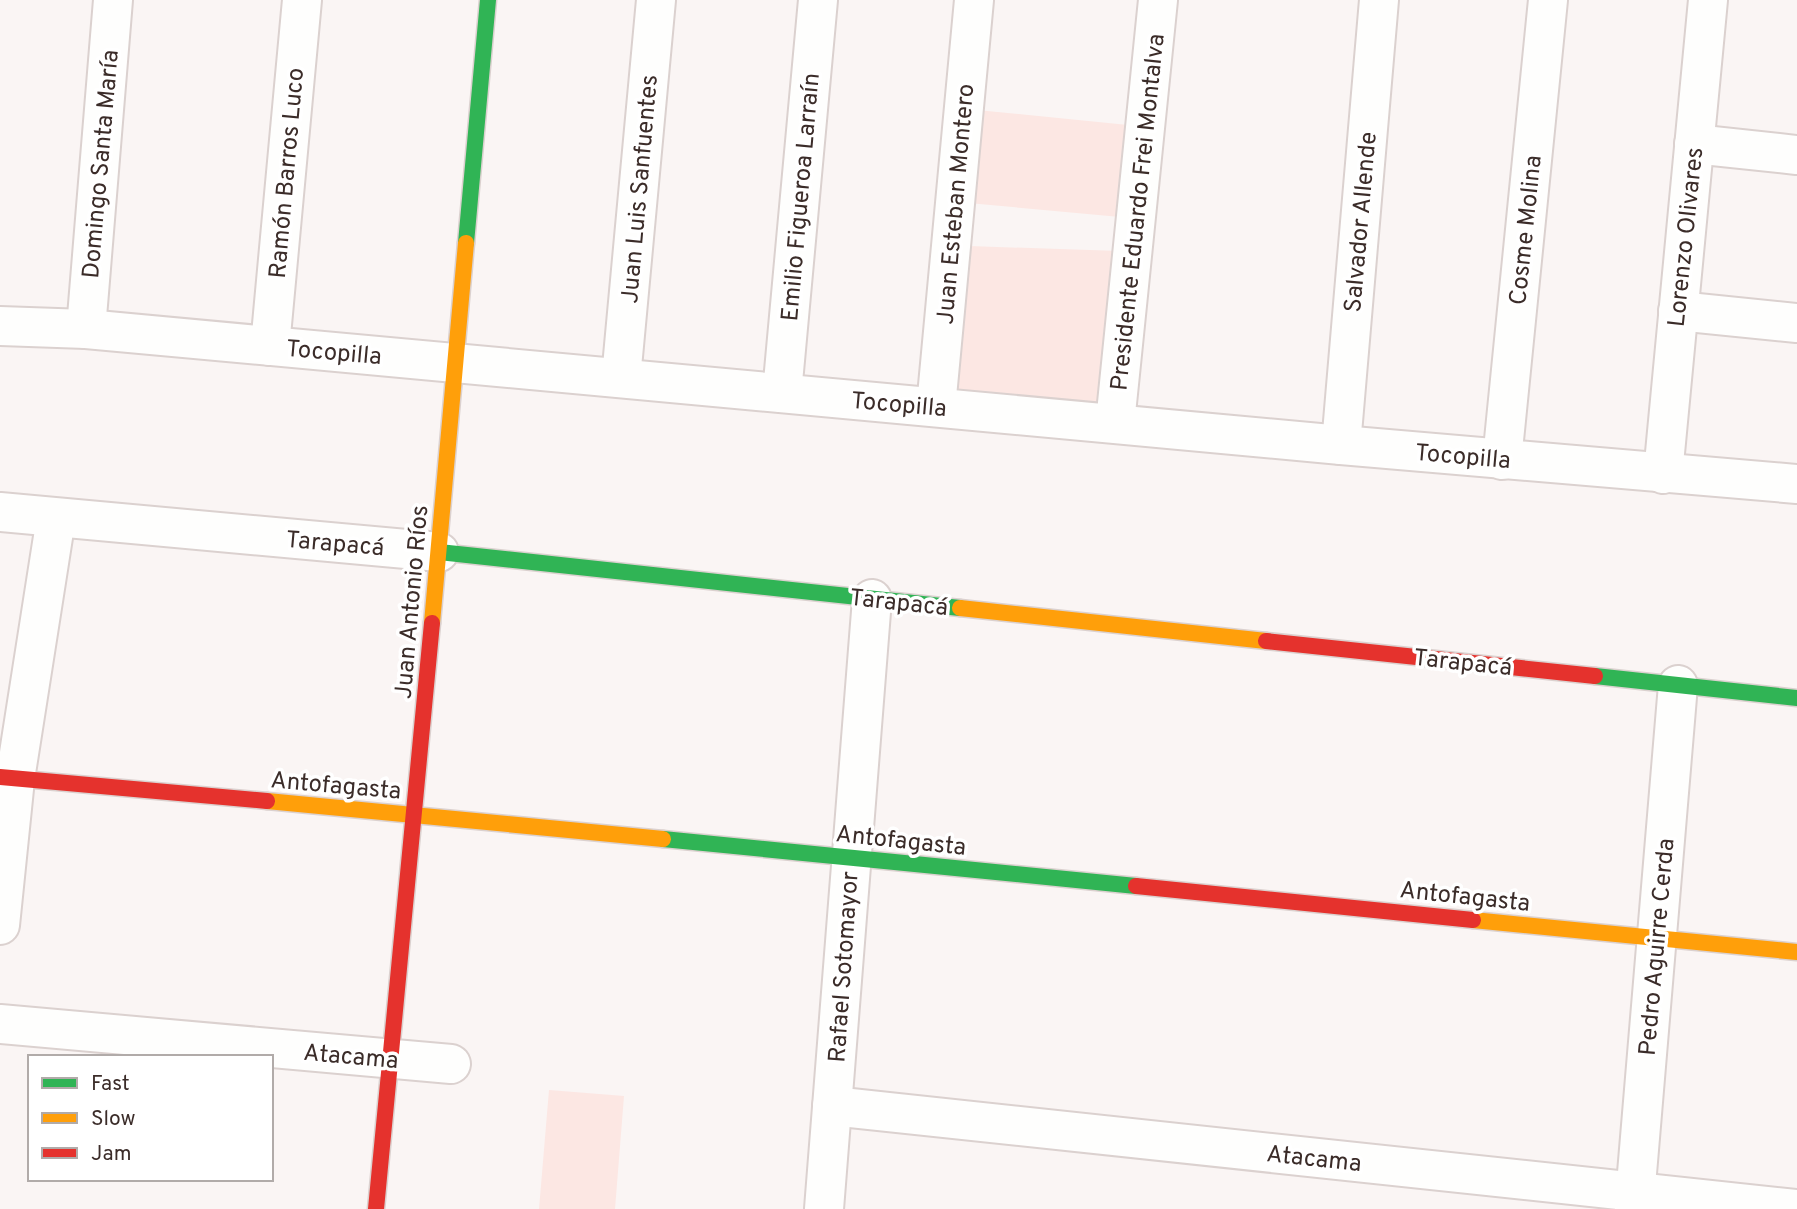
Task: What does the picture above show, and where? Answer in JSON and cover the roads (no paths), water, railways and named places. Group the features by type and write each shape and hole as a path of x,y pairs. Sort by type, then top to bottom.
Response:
{"main road":[{"name":"Juan Antonio Ríos","path":"376,1209 439,552 488,0"},
{"name":"Tarapacá","path":"439,552 1797,698"},
{"name":"Antofagasta","path":"8,778 414,814 1797,952"}],"street":[{"name":"Domingo Santa María","path":"86,329 113,0"},
{"name":"Ramón Barros Luco","path":"270,346 302,0"},
{"name":"Juan Luis Sanfuentes","path":"621,378 656,0"},
{"name":"Emilio Figueroa Larraín","path":"782,393 818,0"},
{"name":"Juan Esteban Montero","path":"936,407 974,0"},
{"name":"Presidente Eduardo Frei Montalva","path":"1115,423 1158,0"},
{"name":"Salvador Allende","path":"1341,445 1379,0"},
{"name":"Cosme Molina","path":"1502,460 1548,0"},
{"name":"Lorenzo Olivares","path":"1662,474 1708,0"},
{"path":"1695,145 1797,155"},
{"path":"1678,311 1797,323"},
{"name":"Tocopilla","path":"0,326 86,329 1502,460 1797,484"},
{"name":"Tarapacá","path":"0,512 439,552"},
{"path":"0,925 8,778 56,518"},
{"name":"Rafael Sotomayor","path":"824,1209 872,599"},
{"name":"Pedro Aguirre Cerda","path":"1635,1201 1678,685"},
{"name":"Atacama","path":"0,1024 451,1064"},
{"name":"Atacama","path":"832,1106 1635,1201 1796,1209"}]}
